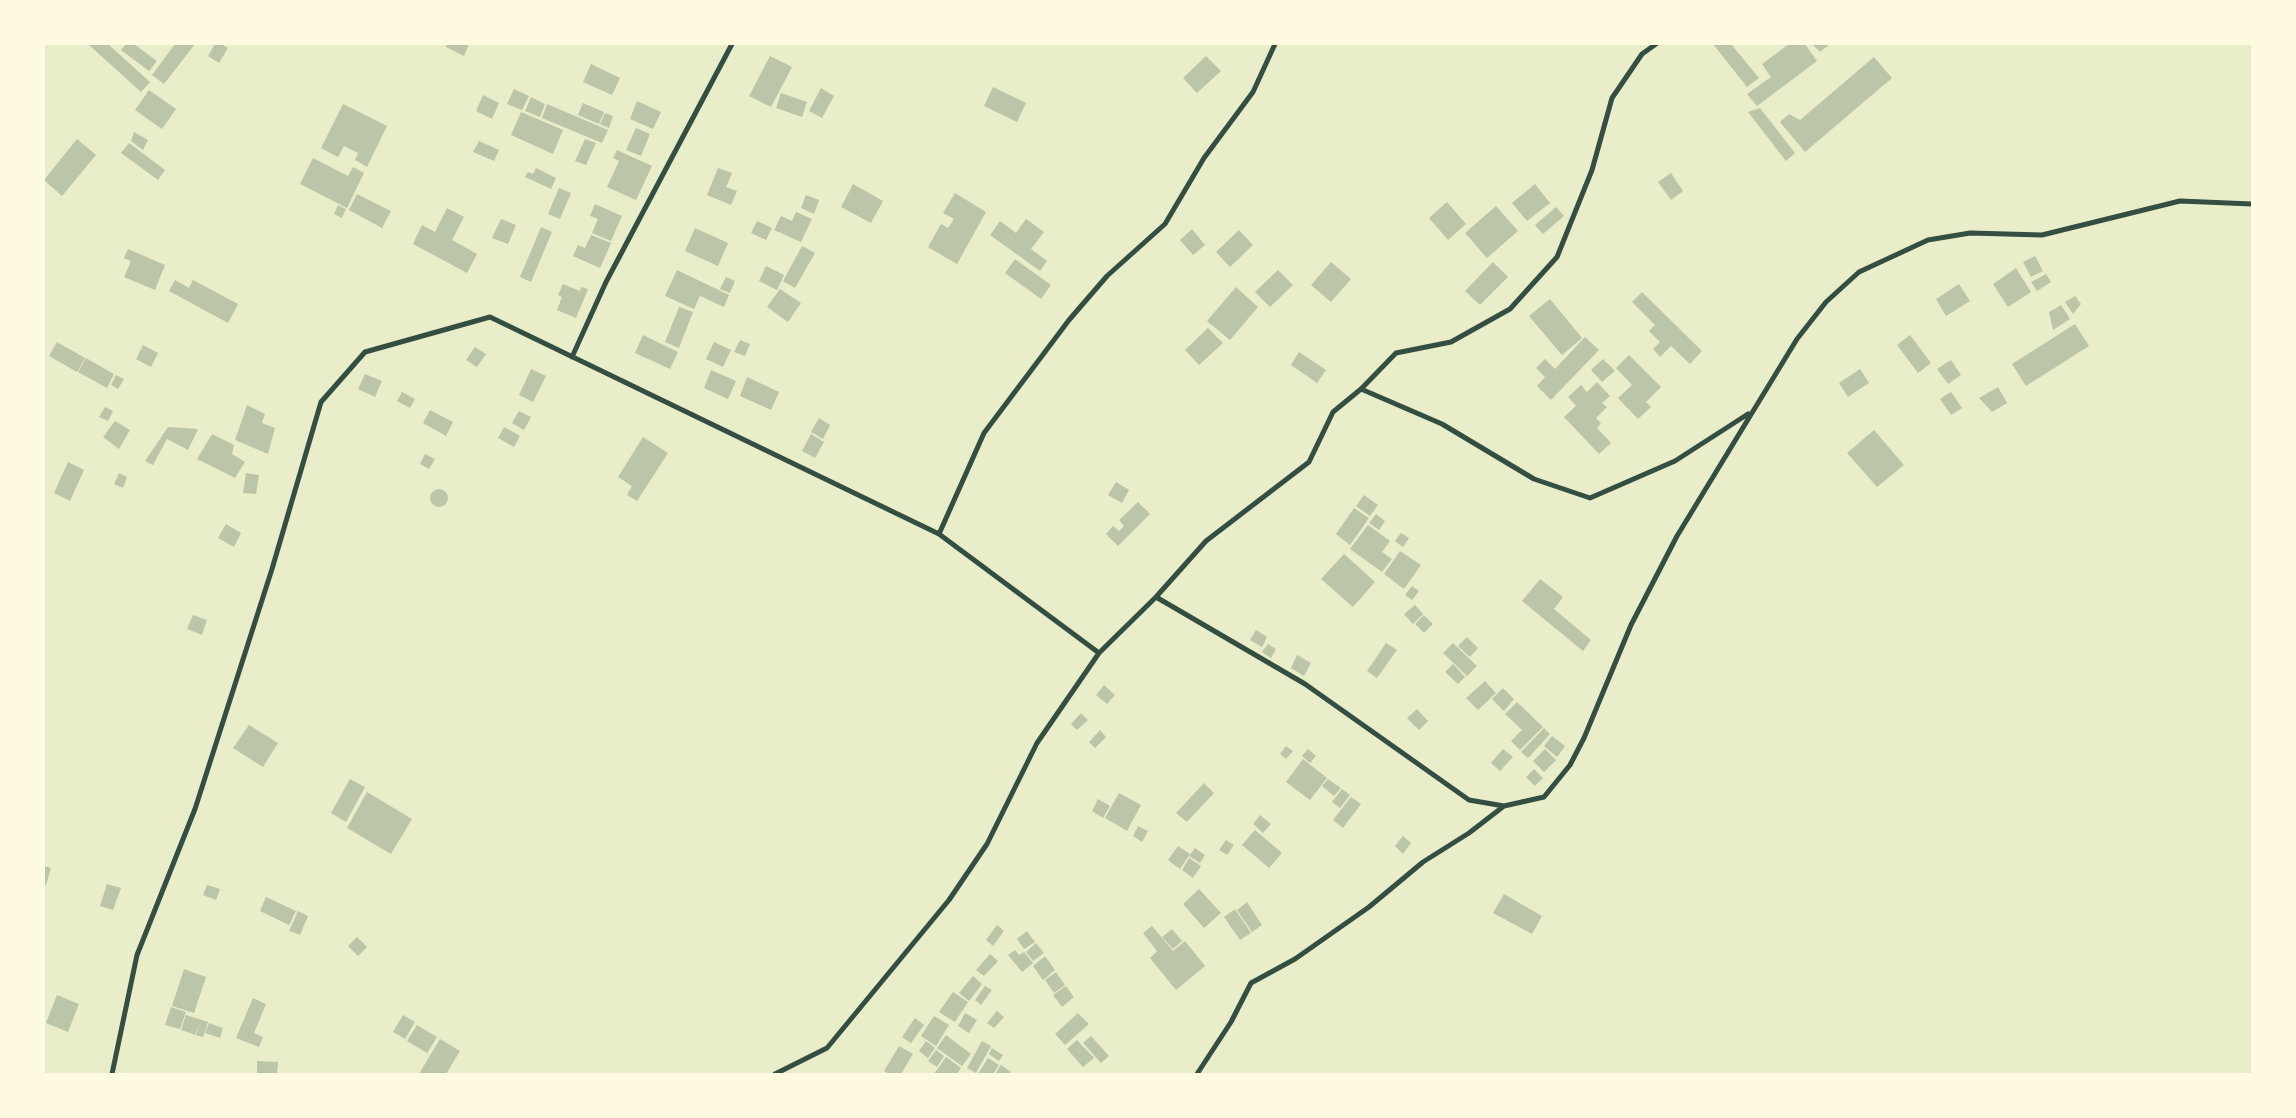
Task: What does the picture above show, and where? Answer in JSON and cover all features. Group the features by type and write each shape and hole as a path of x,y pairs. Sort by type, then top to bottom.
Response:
{"street":[{"path":"572,357 606,282 732,44"},
{"path":"939,534 984,434 1069,320 1101,283 1165,224 1204,158 1253,92 1274,44"},
{"path":"776,1074 827,1048 949,900 987,844 1037,743 1099,653 1156,597 1206,541 1309,462 1333,412 1361,389 1396,353 1451,342 1510,309 1557,257 1592,170 1612,98 1642,54 1656,44"},
{"path":"1156,597 1305,684 1469,800 1504,806 1544,797 1570,765 1584,738 1630,625 1677,536 1751,412 1797,339 1826,302 1859,272 1928,240 1970,233 2042,235 2180,201 2252,204"},
{"path":"112,1074 137,955 198,800 272,569 321,402 365,352 490,317 552,345 572,357 939,534 1099,653"},
{"path":"1361,389 1442,424 1534,480 1590,498 1675,462 1751,412"},
{"path":"1197,1074 1231,1022 1251,982 1295,959 1362,912 1423,862 1469,833 1504,806"}],"building":[{"path":"90,44 108,44 150,82 141,92"},
{"path":"126,44 134,44 157,61 149,71 121,50"},
{"path":"175,44 195,44 164,84 152,75"},
{"path":"215,44 221,44 228,48 219,63 208,56"},
{"path":"447,44 469,44 464,56 446,47"},
{"path":"1713,44 1731,44 1759,78 1747,87"},
{"path":"1789,44 1805,44 1817,61 1757,106 1747,94 1771,77 1762,64"},
{"path":"1812,44 1830,44 1820,52"},
{"path":"770,56 792,67 771,107 749,96"},
{"path":"1206,56 1221,71 1197,93 1183,78"},
{"path":"1874,57 1892,78 1805,152 1780,122 1789,114 1800,120"},
{"path":"591,64 620,78 612,95 583,82"},
{"path":"993,87 1026,103 1017,122 984,106"},
{"path":"821,88 834,96 822,118 809,111"},
{"path":"514,89 529,96 522,110 507,104"},
{"path":"149,90 176,109 162,129 135,110"},
{"path":"781,93 807,102 802,117 776,108"},
{"path":"483,95 499,103 492,119 476,111"},
{"path":"531,97 545,104 540,117 525,111"},
{"path":"637,101 661,112 653,129 630,119"},
{"path":"583,103 604,112 599,124 578,115"},
{"path":"343,104 387,126 367,167 355,160 358,153 344,146 338,157 321,148"},
{"path":"547,104 608,130 602,143 542,118"},
{"path":"1760,108 1795,153 1786,161 1748,112"},
{"path":"521,112 563,130 553,154 511,135"},
{"path":"605,113 613,116 609,128 600,124"},
{"path":"636,128 650,134 641,156 626,150"},
{"path":"134,132 148,140 143,150 131,141"},
{"path":"77,139 96,155 62,196 44,180"},
{"path":"585,139 596,143 586,165 575,161"},
{"path":"479,141 499,150 494,161 473,152"},
{"path":"129,143 165,170 158,180 121,153"},
{"path":"617,150 652,166 636,200 607,187 619,161 613,158"},
{"path":"313,158 348,176 353,167 364,173 347,208 300,184"},
{"path":"536,168 556,178 551,189 525,177 528,172 533,174"},
{"path":"718,168 732,173 726,187 737,191 731,205 707,195"},
{"path":"1671,173 1683,191 1671,200 1658,182"},
{"path":"853,184 883,201 871,223 841,207"},
{"path":"1535,184 1550,203 1527,221 1512,203"},
{"path":"559,188 571,193 560,219 548,214"},
{"path":"955,193 986,212 957,264 928,247 941,224 948,228 954,219 943,213"},
{"path":"357,194 391,211 382,228 349,210"},
{"path":"806,195 819,200 814,214 801,208"},
{"path":"1447,202 1466,224 1448,240 1429,218"},
{"path":"595,204 622,216 611,241 592,233 598,219 590,216"},
{"path":"338,205 346,209 342,218 334,214"},
{"path":"1496,206 1518,231 1487,258 1465,233"},
{"path":"1556,207 1564,216 1543,234 1535,225"},
{"path":"447,208 464,217 452,240 477,254 467,273 413,244 422,225 435,232"},
{"path":"796,212 812,219 801,242 774,230 781,216 792,221"},
{"path":"501,219 516,225 508,244 492,238"},
{"path":"1026,219 1044,232 1031,249 1047,261 1040,271 990,235 1000,221 1016,233"},
{"path":"757,221 772,228 766,240 751,233"},
{"path":"541,227 552,232 531,282 520,277"},
{"path":"695,228 728,243 718,266 685,251"},
{"path":"1192,229 1205,245 1193,255 1180,240"},
{"path":"1239,230 1253,245 1230,267 1216,252"},
{"path":"591,235 611,243 600,268 573,256 578,245 585,248"},
{"path":"802,246 815,253 795,288 783,281"},
{"path":"128,249 165,265 155,290 124,277 131,261 124,258"},
{"path":"2035,256 2043,271 2031,277 2023,262"},
{"path":"1015,259 1051,285 1041,299 1005,273"},
{"path":"1331,262 1351,279 1331,302 1311,285"},
{"path":"1493,262 1508,277 1480,305 1465,291"},
{"path":"766,266 784,275 777,290 759,281"},
{"path":"2016,268 2031,292 2008,307 1993,284"},
{"path":"677,270 729,295 724,307 700,296 694,309 665,296"},
{"path":"1278,270 1293,285 1270,307 1255,292"},
{"path":"2046,274 2051,282 2037,291 2031,282"},
{"path":"726,277 735,281 730,293 720,289"},
{"path":"175,280 189,288 193,280 238,304 228,323 169,291"},
{"path":"563,284 580,291 581,287 588,289 576,318 557,310 562,297 558,295"},
{"path":"1959,284 1970,301 1946,316 1936,299"},
{"path":"1236,287 1258,307 1230,340 1207,321"},
{"path":"780,289 801,303 788,322 767,307"},
{"path":"1642,292 1702,351 1690,364 1671,346 1660,357 1653,349 1660,342 1649,331 1655,325 1632,302"},
{"path":"2075,296 2081,304 2073,314 2065,302"},
{"path":"1550,299 1582,338 1562,355 1529,316"},
{"path":"2061,305 2070,319 2053,330 2049,312"},
{"path":"679,307 693,312 679,348 665,342"},
{"path":"2075,324 2089,346 2026,386 2012,364"},
{"path":"1208,328 1223,343 1199,365 1185,350"},
{"path":"643,335 678,352 670,369 635,353"},
{"path":"1910,335 1931,363 1918,373 1897,345"},
{"path":"1585,337 1599,350 1551,400 1537,386 1545,377 1536,368 1545,359 1555,369"},
{"path":"740,340 750,344 745,356 734,352"},
{"path":"57,342 85,358 77,372 49,356"},
{"path":"714,342 731,350 723,367 706,359"},
{"path":"143,345 158,353 151,367 136,359"},
{"path":"475,347 486,354 477,367 466,360"},
{"path":"1299,352 1326,370 1317,383 1291,365"},
{"path":"1629,355 1661,387 1646,402 1651,407 1638,419 1618,398 1632,385 1616,368"},
{"path":"86,358 114,374 107,388 78,372"},
{"path":"1603,359 1615,371 1602,382 1591,370"},
{"path":"1951,360 1961,375 1948,384 1937,369"},
{"path":"531,369 546,376 533,402 519,395"},
{"path":"1860,369 1869,383 1848,397 1839,383"},
{"path":"711,370 736,381 728,399 704,388"},
{"path":"365,374 382,381 375,397 358,389"},
{"path":"116,375 124,379 118,389 111,385"},
{"path":"747,377 779,392 771,410 740,396"},
{"path":"1597,382 1610,396 1602,403 1607,407 1596,418 1601,423 1597,428 1611,443 1599,454 1564,417 1576,406 1568,397 1581,385 1587,392"},
{"path":"1998,387 2007,403 1992,412 1979,398"},
{"path":"402,392 415,399 410,408 397,401"},
{"path":"1951,392 1962,408 1951,415 1940,399"},
{"path":"247,405 265,414 262,423 275,428 268,454 235,440"},
{"path":"105,407 113,411 108,421 99,417"},
{"path":"430,410 453,422 446,436 423,423"},
{"path":"519,411 531,417 524,430 512,423"},
{"path":"819,418 830,425 823,439 811,432"},
{"path":"115,421 130,430 119,449 103,437"},
{"path":"168,427 198,429 188,450 167,439 153,465 145,461"},
{"path":"504,427 520,436 514,447 498,438"},
{"path":"1874,430 1904,465 1877,487 1847,453"},
{"path":"212,434 234,445 232,454 245,462 235,478 197,459"},
{"path":"811,434 824,442 815,458 802,451"},
{"path":"643,437 668,453 637,501 627,495 632,486 618,477"},
{"path":"425,454 435,459 429,469 420,464"},
{"path":"68,462 84,470 70,501 54,493"},
{"path":"119,473 127,477 123,488 114,484"},
{"path":"246,473 259,475 256,494 243,493"},
{"path":"1116,482 1129,490 1122,503 1108,495"},
{"path":"439,489 445,492 448,498 445,504 439,507 433,504 430,498 433,492"},
{"path":"1364,495 1378,505 1370,516 1356,506"},
{"path":"1138,502 1150,514 1118,546 1106,534 1113,526 1119,531 1124,526 1119,520"},
{"path":"1354,508 1369,518 1350,545 1336,534"},
{"path":"1376,514 1385,521 1379,530 1369,523"},
{"path":"226,524 241,533 234,547 218,538"},
{"path":"1368,525 1390,541 1382,552 1392,559 1382,572 1350,549"},
{"path":"1401,533 1409,538 1403,547 1395,541"},
{"path":"1400,551 1421,565 1404,589 1384,574"},
{"path":"1344,554 1375,582 1353,607 1321,579"},
{"path":"1540,579 1563,597 1554,609 1591,640 1583,651 1522,601"},
{"path":"1412,586 1419,591 1412,600 1405,595"},
{"path":"1415,605 1423,614 1413,624 1404,614"},
{"path":"193,615 207,620 202,635 187,629"},
{"path":"1424,615 1433,624 1424,633 1415,624"},
{"path":"1256,630 1267,637 1262,647 1250,640"},
{"path":"1467,637 1478,648 1470,657 1458,646"},
{"path":"1386,643 1397,650 1377,678 1367,671"},
{"path":"1453,643 1477,666 1467,676 1443,653"},
{"path":"1268,644 1276,649 1271,658 1262,652"},
{"path":"1297,655 1311,663 1304,676 1291,668"},
{"path":"1453,664 1465,677 1458,684 1445,672"},
{"path":"1485,681 1496,693 1478,710 1466,698"},
{"path":"1104,685 1115,695 1107,704 1096,695"},
{"path":"1503,688 1514,699 1504,711 1492,699"},
{"path":"1517,702 1543,727 1520,750 1511,741 1522,730 1505,714"},
{"path":"1417,709 1428,721 1419,730 1407,718"},
{"path":"1081,713 1088,720 1077,730 1071,724"},
{"path":"249,725 278,743 263,767 233,748"},
{"path":"1544,728 1550,734 1528,758 1521,752"},
{"path":"1100,730 1106,737 1095,748 1089,742"},
{"path":"1552,736 1565,746 1557,757 1544,746"},
{"path":"1286,746 1293,751 1286,759 1280,754"},
{"path":"1308,749 1316,756 1310,763 1302,756"},
{"path":"1503,749 1513,757 1500,771 1491,763"},
{"path":"1545,749 1556,760 1544,772 1533,761"},
{"path":"1303,759 1327,778 1310,800 1286,782"},
{"path":"1534,769 1543,778 1535,786 1526,777"},
{"path":"350,779 365,787 346,822 331,813"},
{"path":"1328,779 1341,788 1334,796 1322,786"},
{"path":"1204,783 1214,793 1187,822 1176,813"},
{"path":"1342,789 1350,795 1340,808 1332,802"},
{"path":"367,792 412,819 391,854 347,828"},
{"path":"1119,793 1141,805 1127,831 1105,818"},
{"path":"1351,797 1361,804 1343,828 1333,820"},
{"path":"1098,799 1110,806 1103,818 1092,811"},
{"path":"1260,815 1271,824 1263,833 1253,824"},
{"path":"1138,826 1148,831 1142,842 1133,836"},
{"path":"1255,830 1282,853 1269,868 1242,845"},
{"path":"1403,836 1411,843 1403,854 1395,846"},
{"path":"1226,840 1234,845 1227,855 1219,850"},
{"path":"1178,846 1190,854 1180,869 1168,860"},
{"path":"1195,848 1205,855 1200,863 1189,856"},
{"path":"1189,858 1201,866 1193,878 1182,870"},
{"path":"44,866 51,868 46,885 44,885"},
{"path":"107,884 121,888 113,910 100,906"},
{"path":"207,885 220,889 216,900 203,895"},
{"path":"1199,889 1221,913 1204,928 1183,904"},
{"path":"1504,894 1542,916 1532,934 1493,913"},
{"path":"266,897 296,911 289,925 260,911"},
{"path":"1247,902 1262,925 1252,932 1237,910"},
{"path":"1235,909 1251,933 1240,940 1224,917"},
{"path":"298,911 308,916 300,935 289,931"},
{"path":"997,925 1004,931 993,946 986,940"},
{"path":"1152,926 1173,951 1185,941 1205,966 1176,990 1150,958 1157,951 1143,933"},
{"path":"1172,929 1182,941 1173,949 1162,937"},
{"path":"1027,931 1035,942 1024,949 1017,939"},
{"path":"357,937 367,947 358,956 348,946"},
{"path":"1036,943 1044,953 1033,961 1026,952"},
{"path":"1015,950 1019,955 1024,952 1033,963 1022,972 1008,955"},
{"path":"990,954 998,961 984,976 976,970"},
{"path":"1045,956 1055,970 1043,980 1033,966"},
{"path":"184,969 206,977 194,1013 172,1006"},
{"path":"1056,972 1065,985 1054,993 1045,980"},
{"path":"973,976 982,984 969,1001 959,993"},
{"path":"985,986 992,990 981,1005 975,1000"},
{"path":"1066,986 1074,997 1062,1007 1053,995"},
{"path":"953,992 968,1002 955,1022 939,1012"},
{"path":"57,995 79,1004 68,1032 46,1023"},
{"path":"253,998 266,1004 254,1033 263,1037 259,1047 236,1038"},
{"path":"171,1007 186,1012 180,1029 165,1025"},
{"path":"997,1011 1004,1017 994,1028 987,1023"},
{"path":"965,1013 977,1020 969,1033 958,1026"},
{"path":"1078,1013 1089,1024 1065,1045 1055,1034"},
{"path":"186,1015 208,1022 203,1037 196,1035 200,1023 195,1035 181,1030"},
{"path":"403,1015 415,1022 405,1039 393,1032"},
{"path":"934,1016 949,1025 936,1046 921,1036"},
{"path":"915,1018 924,1025 911,1043 902,1037"},
{"path":"209,1023 223,1028 220,1038 205,1033"},
{"path":"417,1025 437,1037 427,1053 407,1041"},
{"path":"946,1035 971,1054 962,1066 937,1048"},
{"path":"1091,1036 1109,1056 1101,1063 1083,1043"},
{"path":"440,1039 460,1051 446,1074 419,1074"},
{"path":"1077,1040 1094,1058 1083,1067 1067,1049"},
{"path":"926,1041 935,1048 928,1058 919,1051"},
{"path":"982,1041 991,1046 976,1073 967,1068"},
{"path":"899,1046 913,1054 901,1074 889,1074 884,1071"},
{"path":"992,1048 1003,1055 999,1061 989,1054"},
{"path":"936,1050 944,1056 937,1067 928,1061"},
{"path":"946,1057 961,1068 957,1074 934,1074"},
{"path":"988,1058 999,1065 993,1074 978,1074"},
{"path":"257,1061 278,1062 277,1074 257,1074"},
{"path":"1001,1065 1011,1072 1009,1074 995,1074"}]}
